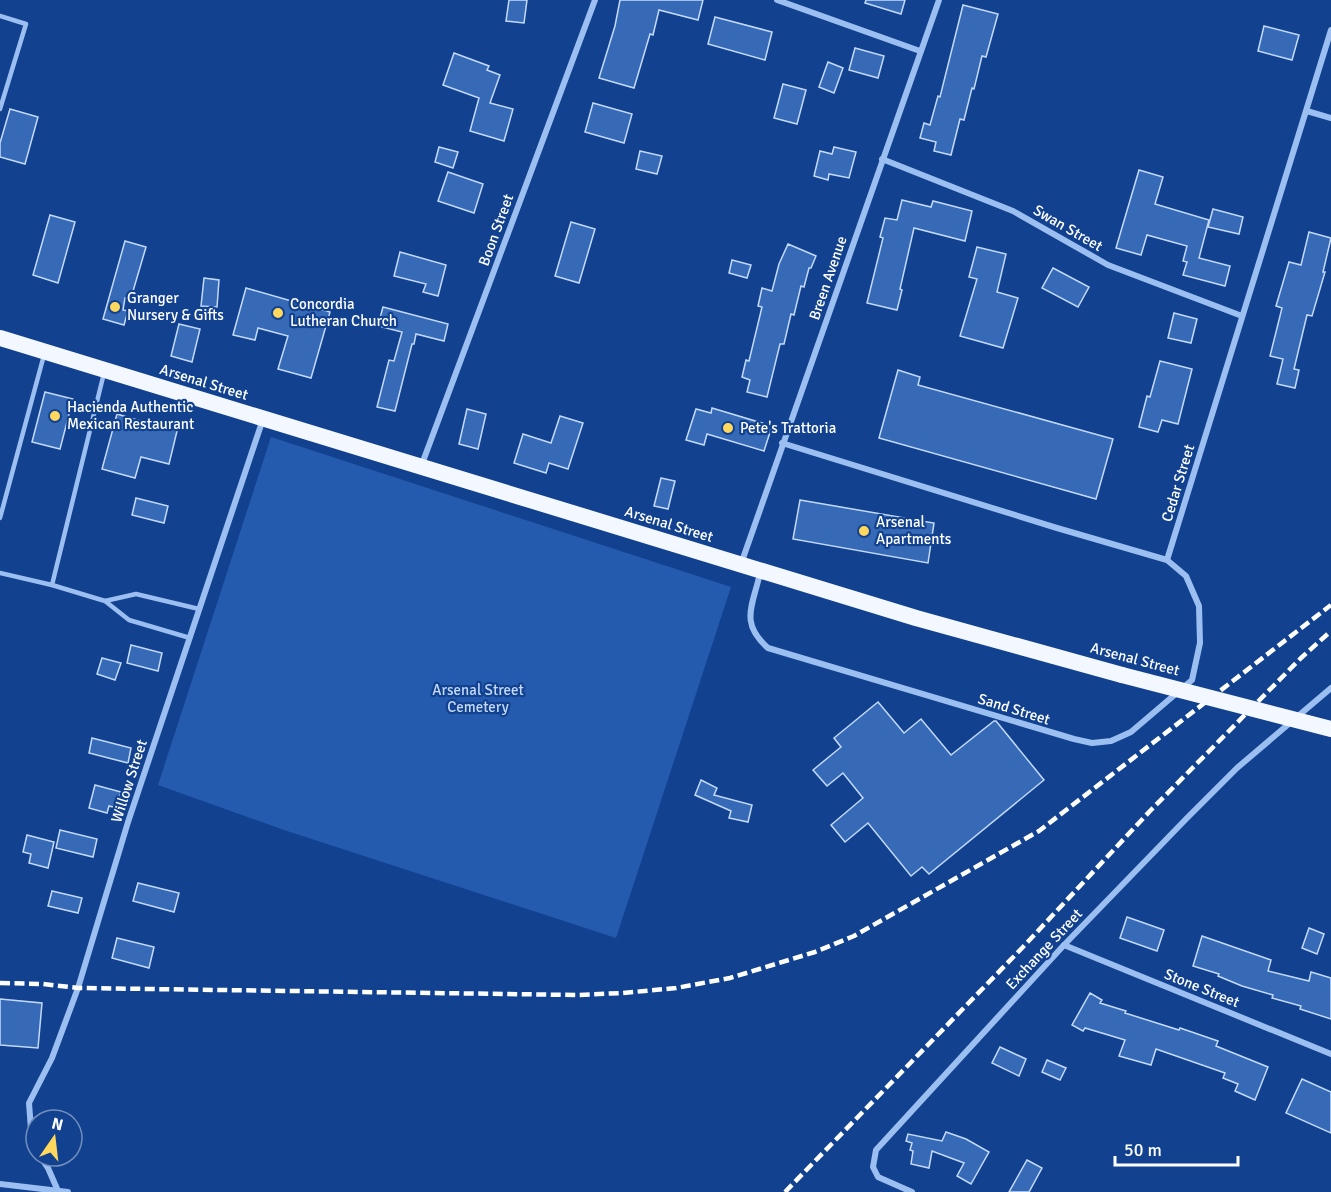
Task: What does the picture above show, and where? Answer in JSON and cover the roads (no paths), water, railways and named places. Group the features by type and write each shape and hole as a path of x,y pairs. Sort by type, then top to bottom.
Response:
{"highway":[{"name":"Arsenal Street","path":"0,338 916,618 1122,675 1331,729"}],"street":[{"name":"Boon Street","path":"421,468 595,0"},
{"path":"777,0 920,51"},
{"name":"Breen Avenue","path":"741,564 939,0"},
{"name":"Cedar Street","path":"1167,560 1331,30"},
{"path":"1307,111 1331,118"},
{"name":"Swan Street","path":"882,159 1013,211 1108,265 1242,316"},
{"name":"Willow Street","path":"29,1108 29,1103 52,1058 78,988 128,822 263,419"},
{"path":"782,443 1167,560"},
{"name":"Sand Street","path":"761,571 749,623 756,637 768,648 1092,743 1111,741 1131,732 1192,680 1200,643 1199,606 1186,576 1167,560"},
{"name":"Exchange Street","path":"912,1192 878,1177 873,1167 876,1150 1064,945 1186,818 1238,768 1331,688"},
{"name":"Stone Street","path":"1064,945 1331,1054"},
{"path":"48,1168 58,1191"},
{"path":"0,1184 68,1192"}],"lane":[{"path":"0,16 27,24 0,109"},
{"path":"0,518 45,352"},
{"path":"52,585 105,371"},
{"path":"0,573 52,585 105,601 129,620 190,638"},
{"path":"105,601 136,594 199,609"}],"railway":[{"path":"0,983 78,988 577,995 676,988 730,978 815,952 854,936 1039,831 1331,605"},
{"path":"785,1192 1023,947 1150,811 1301,658 1331,631"}],"place":[{"name":"Granger Nursery & Gifts","path":"115,307"},
{"name":"Concordia Lutheran Church","path":"278,313"},
{"name":"Hacienda Authentic Mexican Restaurant","path":"55,416"},
{"name":"Pete's Trattoria","path":"728,428"},
{"name":"Arsenal Apartments","path":"864,531"}],"park label":[{"name":"Arsenal Street Cemetery","path":"478,698"}]}
